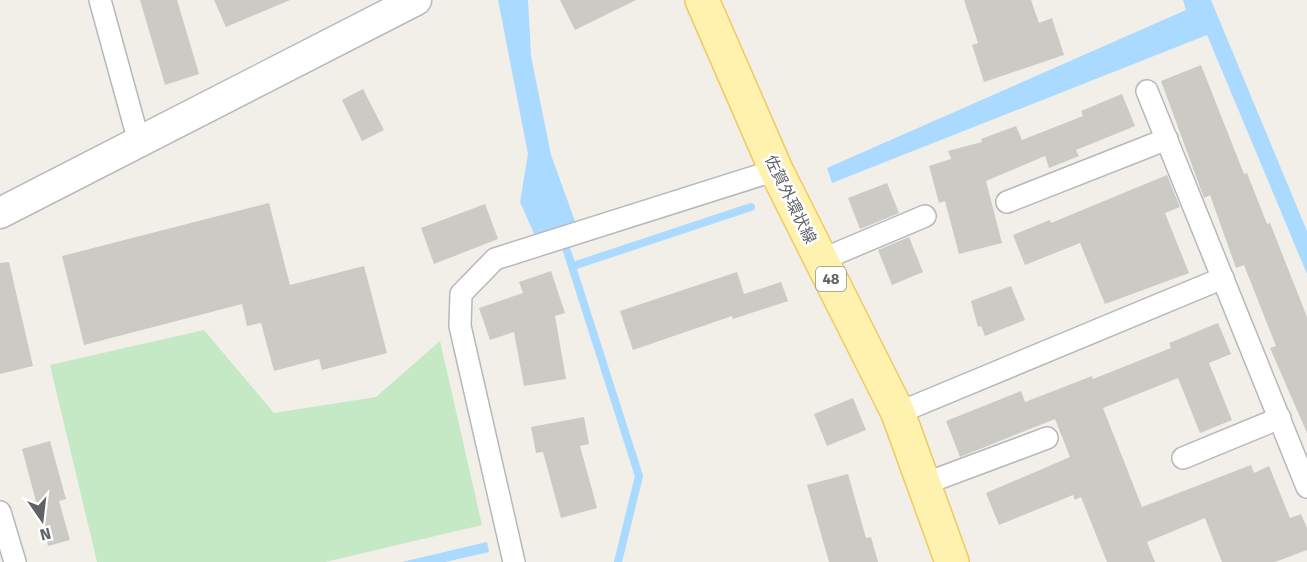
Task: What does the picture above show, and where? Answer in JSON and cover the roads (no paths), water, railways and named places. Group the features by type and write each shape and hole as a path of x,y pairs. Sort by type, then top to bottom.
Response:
{"main road":[{"name":"佐賀外環状線","path":"702,0 776,170 897,413 952,562"}],"street":[{"path":"100,0 139,142"},
{"path":"0,213 416,0"},
{"path":"1147,91 1307,486"},
{"path":"1007,202 1167,139"},
{"path":"514,562 460,326 461,294 495,259 776,170"},
{"path":"821,260 925,216"},
{"path":"897,413 1223,278"},
{"path":"1183,458 1280,418"},
{"path":"924,484 1047,438"},
{"path":"0,512 15,562"}],"water":[{"path":"498,0 528,0 531,56 551,155 576,224 536,238 520,202 528,154"},
{"path":"1183,0 1211,0 1307,231 1307,274 1207,35 832,183 827,168 1186,10"},
{"path":"487,542 489,552 445,562 402,562"}],"waterway":[{"path":"573,266 751,207"},
{"path":"567,251 639,476 618,562"}]}
